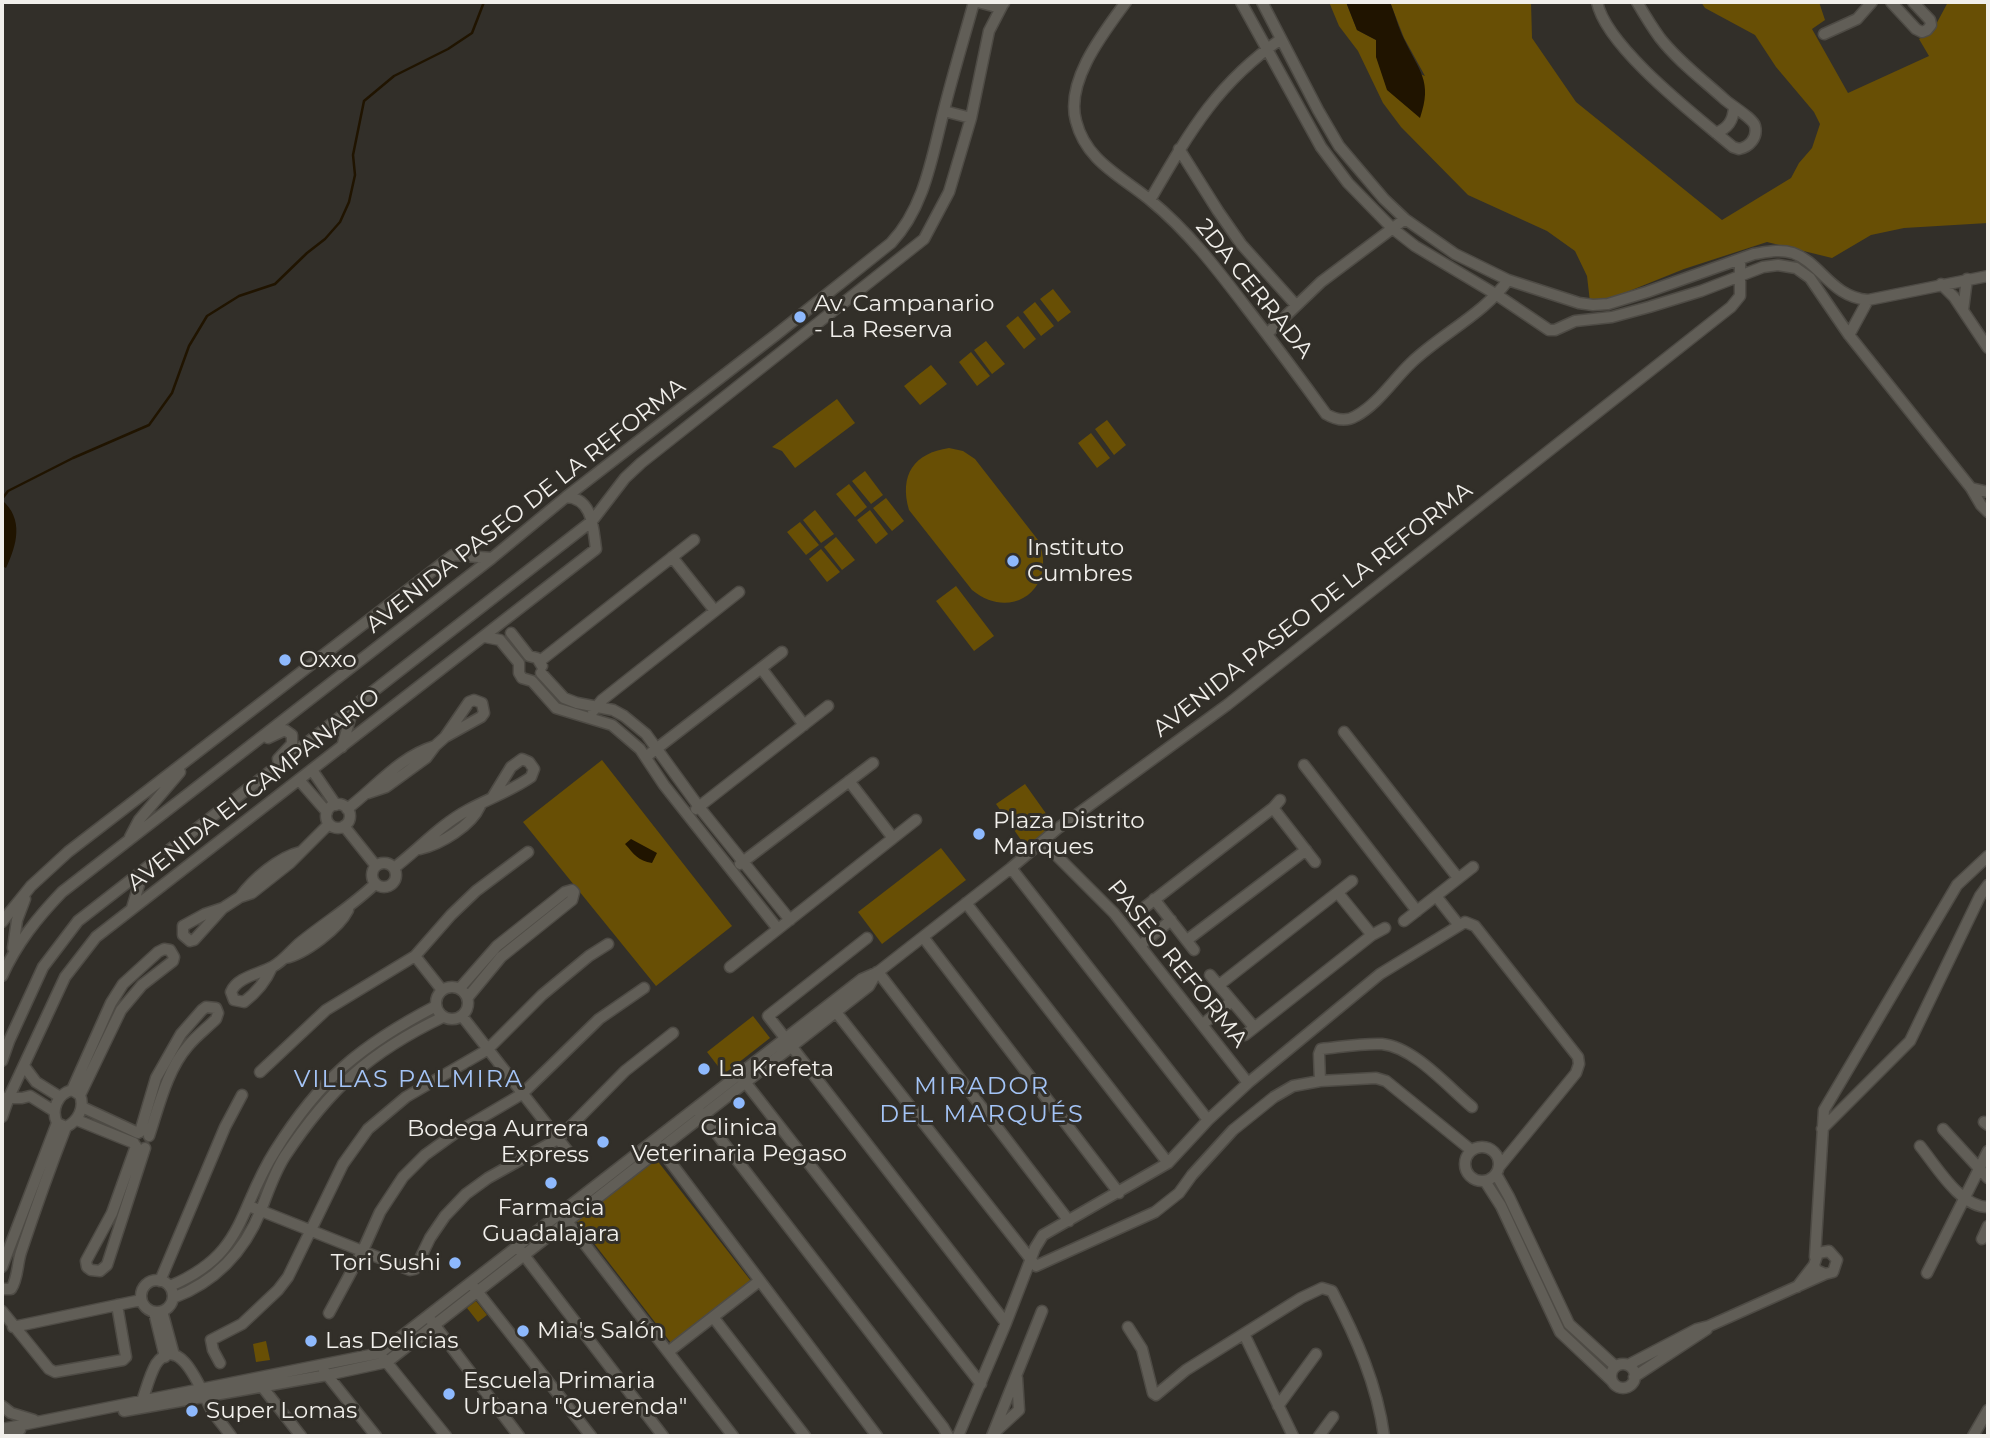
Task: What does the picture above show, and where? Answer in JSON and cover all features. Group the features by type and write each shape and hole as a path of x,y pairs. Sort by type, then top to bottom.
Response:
{"street":[{"path":"976,2 993,6 1005,3"},
{"name":"AVENIDA PASEO DE LA REFORMA","path":"2,976 13,951 33,922 62,892 891,243 904,229 915,209 976,2"},
{"name":"2DA CERRADA","path":"1126,2 1083,66 1076,93 1075,120 1088,149 1104,167 1150,200 1177,224 1208,257 1326,414 1346,420 1364,410 1426,349 1497,295 1508,280"},
{"path":"1241,2 1321,147 1348,183 1392,228 1439,261 1549,330 1574,321 1612,317 1649,307 1763,267 1778,265 1803,271 1849,335 1988,512"},
{"path":"1262,2 1339,146 1384,199 1405,219 1455,254 1508,280 1579,303 1608,304 1754,254 1777,251 1791,253 1807,262 1837,289 1868,300 1988,276"},
{"path":"1597,2 1599,12 1618,43 1716,133 1739,149 1750,145 1756,127 1751,119 1734,108 1672,52 1637,2"},
{"path":"1824,34 1857,19 1872,2"},
{"path":"1891,2 1922,32 1931,25 1930,20 1913,2"},
{"name":"AVENIDA PASEO DE LA REFORMA","path":"2,1060 43,967 78,921 592,521 625,478 641,463 924,239 949,192 971,118 989,31 1005,3"},
{"path":"1150,200 1195,123 1219,93 1281,38"},
{"path":"1716,133 1729,125 1734,108"},
{"path":"944,111 971,118"},
{"path":"1179,149 1241,244 1295,304"},
{"path":"1267,334 1295,304 1405,219"},
{"name":"AVENIDA PASEO DE LA REFORMA","path":"258,1382 327,1375 383,1358 832,1008 862,979 878,972 1012,868 1057,829 1238,697 1731,307 1740,296 1740,260"},
{"path":"1963,311 1967,279"},
{"path":"1941,284 1988,348"},
{"path":"1647,292 1649,307"},
{"path":"822,299 832,312"},
{"path":"1849,335 1868,300"},
{"path":"1574,321 1579,303"},
{"path":"1971,488 1988,492"},
{"path":"566,497 584,503 592,521"},
{"name":"AVENIDA EL CAMPANARIO","path":"2,1117 5,1098 24,1066 65,977 96,937 596,549 592,521"},
{"path":"540,661 694,540"},
{"path":"2,922 31,886 68,852 453,555 492,558"},
{"path":"672,557 715,611"},
{"path":"587,719 596,706 739,592"},
{"path":"512,615 511,633 529,656 540,661"},
{"path":"500,640 511,633"},
{"path":"485,637 500,640 519,663 522,678 532,681 556,708 620,730 647,757 664,785 778,929"},
{"path":"647,757 782,652"},
{"path":"519,663 529,656"},
{"path":"540,661 541,673 564,698 613,710 646,734 699,807 790,920"},
{"path":"761,668 804,724"},
{"path":"532,681 541,673"},
{"path":"347,809 368,793 379,779 419,751 435,746 445,737 471,724 484,713 482,703 469,702 445,737"},
{"path":"688,815 828,706"},
{"path":"341,748 353,707"},
{"path":"459,714 471,724"},
{"path":"242,752 285,730 292,735 292,744 262,778"},
{"path":"1344,732 1458,878"},
{"path":"130,839 139,820 189,760"},
{"path":"732,870 873,762"},
{"path":"1304,765 1417,911"},
{"path":"312,770 336,804 347,809 350,816 345,826 338,828 329,824"},
{"path":"299,780 327,812 329,824"},
{"path":"849,781 893,838"},
{"path":"394,868 449,823 492,798"},
{"path":"327,812 336,804"},
{"path":"1145,907 1276,804 1315,862"},
{"path":"730,967 916,820"},
{"path":"223,908 240,897 250,885 285,857 300,851 329,824"},
{"path":"345,826 376,866"},
{"name":"PASEO REFORMA","path":"1043,842 1101,898 1141,945 1248,1083"},
{"path":"1187,940 1306,850"},
{"path":"260,1072 326,1010 415,956 476,891 528,852"},
{"path":"1825,1274 1816,1270 1814,1261 1824,1110 1957,885 1988,856"},
{"path":"383,863 394,868 396,877 391,885 383,887 375,884 371,877 376,866 383,863"},
{"path":"1404,921 1473,867"},
{"path":"1012,868 1208,1119"},
{"path":"131,909 143,871"},
{"path":"1219,985 1352,881"},
{"path":"272,967 257,990 244,1002 234,1000 232,988 285,958 292,948 348,909 375,884"},
{"path":"1821,1129 1910,1041 1980,896 1988,885"},
{"path":"13,951 17,920 31,886"},
{"path":"173,1297 194,1290 215,1276 241,1249 283,1158 318,1108 344,1080 384,1048 443,1017 456,1019 462,1016 468,1007 468,997 501,957 572,900 574,892 565,892 514,931 460,988"},
{"path":"1338,893 1372,934"},
{"path":"1436,896 1458,924"},
{"path":"1154,899 1194,950"},
{"path":"966,903 1168,1163"},
{"path":"1141,945 1171,920"},
{"path":"958,1436 1043,1235 1168,1163 1208,1119 1248,1083 1380,974 1428,946 1458,924 1469,922 1475,926 1578,1057 1580,1064 1576,1073 1520,1139 1497,1171 1485,1181 1476,1181 1468,1175 1464,1166 1471,1150 1480,1147 1495,1153 1497,1171 1569,1324 1615,1366 1628,1365 1697,1329 1833,1272 1837,1264 1836,1256 1829,1251 1817,1227"},
{"path":"1245,1035 1372,934 1385,928"},
{"path":"923,937 1119,1193"},
{"path":"867,938 768,1016 1006,1323"},
{"path":"220,1363 211,1340 242,1324 278,1290 295,1264 343,1164 368,1129 406,1097 487,1050 542,995 589,956 608,944"},
{"path":"100,1040 142,985 173,961 170,950 158,952 123,984 111,1003 100,1040 76,1093 82,1107 140,1140"},
{"path":"415,956 442,990"},
{"path":"878,972 1069,1221"},
{"path":"1210,975 1254,1027"},
{"path":"248,978 257,990"},
{"path":"443,1017 436,1006 436,1000 442,990 454,986 460,988 468,997"},
{"path":"329,1312 363,1250 380,1212 403,1177 425,1155 454,1134 522,1094 599,1019 644,988"},
{"path":"1203,1024 1232,1001"},
{"path":"140,1140 112,1213 86,1261 91,1270 100,1271 107,1265 140,1140 156,1078 174,1046 202,1010 211,1006 216,1008 216,1019 187,1046 178,1060 140,1140"},
{"path":"170,1286 190,1278 208,1266 232,1240 274,1153 310,1101 334,1074 379,1038 436,1006"},
{"path":"832,1008 1036,1266 1155,1212 1179,1193 1233,1130 1273,1097 1293,1086 1320,1081 1376,1078 1386,1081 1471,1150"},
{"path":"462,1016 570,1154"},
{"path":"249,1206 410,1270 415,1269 430,1238 445,1216 466,1194 488,1178 558,1139 625,1071 673,1033"},
{"path":"1320,1081 1321,1049 1389,1045 1410,1054 1472,1107"},
{"path":"24,1066 36,1082 60,1097"},
{"path":"742,1078 981,1384"},
{"path":"30,1096 36,1082"},
{"path":"1837,1085 1843,1095 1853,1098"},
{"path":"54,1111 65,1092 76,1093"},
{"path":"160,1280 225,1127 242,1095"},
{"path":"5,1098 30,1096 54,1111 62,1125"},
{"path":"77,1120 82,1107"},
{"path":"699,1111 948,1436"},
{"path":"2,1267 62,1125 77,1120 140,1140"},
{"path":"1943,1129 1988,1178"},
{"path":"1495,1153 1520,1139"},
{"path":"657,1144 758,1282 877,1436"},
{"path":"1920,1146 1964,1200 1979,1207 1988,1207"},
{"path":"1927,1273 1988,1151"},
{"path":"2,1289 11,1289 14,1285 42,1175"},
{"path":"1485,1181 1501,1206 1560,1332 1621,1388 1632,1383 1634,1377 1634,1372 1628,1365"},
{"path":"564,1217 733,1436"},
{"path":"1982,1239 1988,1226"},
{"path":"520,1251 663,1436"},
{"path":"1797,1287 1821,1251 1829,1251"},
{"path":"160,1280 170,1286 173,1297 170,1306 158,1312 146,1308 141,1300 146,1285 160,1280"},
{"path":"668,1352 758,1282"},
{"path":"474,1287 591,1436"},
{"path":"1128,1326 1139,1342 1154,1395 1186,1370 1301,1298 1322,1288 1332,1291 1365,1358 1377,1396 1384,1436"},
{"path":"13,1327 141,1300"},
{"path":"2,1311 52,1372 123,1360 126,1357 117,1305"},
{"path":"992,1436 1042,1311"},
{"path":"158,1312 169,1356"},
{"path":"713,1317 805,1436"},
{"path":"431,1320 519,1436"},
{"path":"1634,1377 1696,1338 1709,1326"},
{"path":"1244,1334 1293,1436"},
{"path":"1278,1406 1316,1354"},
{"path":"142,1401 156,1364 169,1356 182,1358 212,1410 231,1436"},
{"path":"383,1358 446,1436"},
{"name":"AVENIDA PASEO DE LA REFORMA","path":"4,1436 258,1382 319,1365 383,1358"},
{"path":"319,1365 376,1436"},
{"path":"1612,1381 1610,1376 1615,1366"},
{"path":"992,1436 1019,1410 1017,1374"},
{"path":"258,1382 302,1436"},
{"name":"AVENIDA PASEO DE LA REFORMA","path":"2,1429 142,1401 203,1393"},
{"path":"2,1406 11,1413 38,1421"},
{"path":"1973,1436 1988,1410"},
{"path":"1319,1436 1333,1417"}],"shaded area":[{"path":"1329,2 1346,2 1357,30 1376,40 1376,57 1425,76 1404,38 1390,2 1531,2 1532,38 1576,102 1722,220 1791,178 1812,148 1820,124 1814,112 1776,67 1755,35 1705,8 1701,2 1819,2 1825,20 1812,29 1848,93 1929,56 1919,39 1933,30 1948,2 1988,2 1988,223 1904,228 1871,235 1832,258 1767,242 1684,269 1607,300 1590,302 1587,276 1575,251 1547,231 1468,195 1401,127 1383,103 1358,51 1339,26"},
{"path":"1346,2 1390,2 1425,85 1420,118 1387,90 1376,57 1376,40 1357,30"},
{"path":"1053,289 1071,312 1058,322 1040,299"},
{"path":"1035,302 1054,326 1041,336 1023,312"},
{"path":"1018,316 1036,339 1024,349 1006,326"},
{"path":"986,341 1005,364 992,374 974,350"},
{"path":"971,352 990,376 977,386 959,362"},
{"path":"931,365 947,384 920,405 904,386"},
{"path":"837,399 855,423 795,468 782,451 772,447"},
{"path":"1107,420 1126,445 1114,455 1095,429"},
{"path":"1091,433 1110,458 1097,468 1078,443"},
{"path":"949,448 963,451 975,459 1038,540 1043,557 1042,572 1037,585 1028,595 1016,601 1002,603 987,599 972,590 909,510 906,486 912,468 927,455"},
{"path":"865,471 883,495 871,504 852,481"},
{"path":"849,484 867,507 855,517 836,494"},
{"path":"886,498 904,521 892,531 873,508"},
{"path":"2,500 9,507 16,524 13,550 6,568 2,566"},
{"path":"815,510 834,534 821,543 803,520"},
{"path":"870,510 888,534 876,544 857,520"},
{"path":"800,522 819,545 806,555 787,532"},
{"path":"836,537 855,560 842,570 824,547"},
{"path":"821,549 840,572 827,582 809,559"},
{"path":"956,586 994,636 974,651 936,601"},
{"path":"602,760 732,926 656,986 523,822"},
{"path":"1025,784 1057,829 1028,850 996,804"},
{"path":"631,839 657,853 652,863 640,859 625,844"},
{"path":"941,848 966,880 882,944 858,912"},
{"path":"753,1016 770,1038 724,1074 707,1052"},
{"path":"656,1159 751,1281 671,1343 576,1220"},
{"path":"476,1301 487,1315 478,1322 467,1308"},
{"path":"266,1341 270,1360 256,1362 253,1344"}],"waterway":[{"path":"2,499 8,491 73,458 149,425 172,393 189,346 207,316 239,296 275,284 340,222 349,202 355,175 353,155 364,101 394,76 448,49 472,33 484,2"}],"place":[{"name":"Av. Campanario - La Reserva","path":"800,317"},
{"name":"Instituto Cumbres","path":"1013,561"},
{"name":"Oxxo","path":"285,660"},
{"name":"Plaza Distrito Marques","path":"979,834"},
{"name":"La Krefeta","path":"704,1069"},
{"name":"Clinica Veterinaria Pegaso","path":"739,1103"},
{"name":"Bodega Aurrera Express","path":"603,1142"},
{"name":"Farmacia Guadalajara","path":"551,1183"},
{"name":"Tori Sushi","path":"455,1263"},
{"name":"Mia's Salón","path":"523,1331"},
{"name":"Las Delicias","path":"311,1341"},
{"name":"Escuela Primaria Urbana \"Querenda\"","path":"449,1394"},
{"name":"Super Lomas","path":"192,1411"}],"district":[{"name":"VILLAS PALMIRA","path":"409,1080"},
{"name":"MIRADOR DEL MARQUÉS","path":"982,1101"}]}
